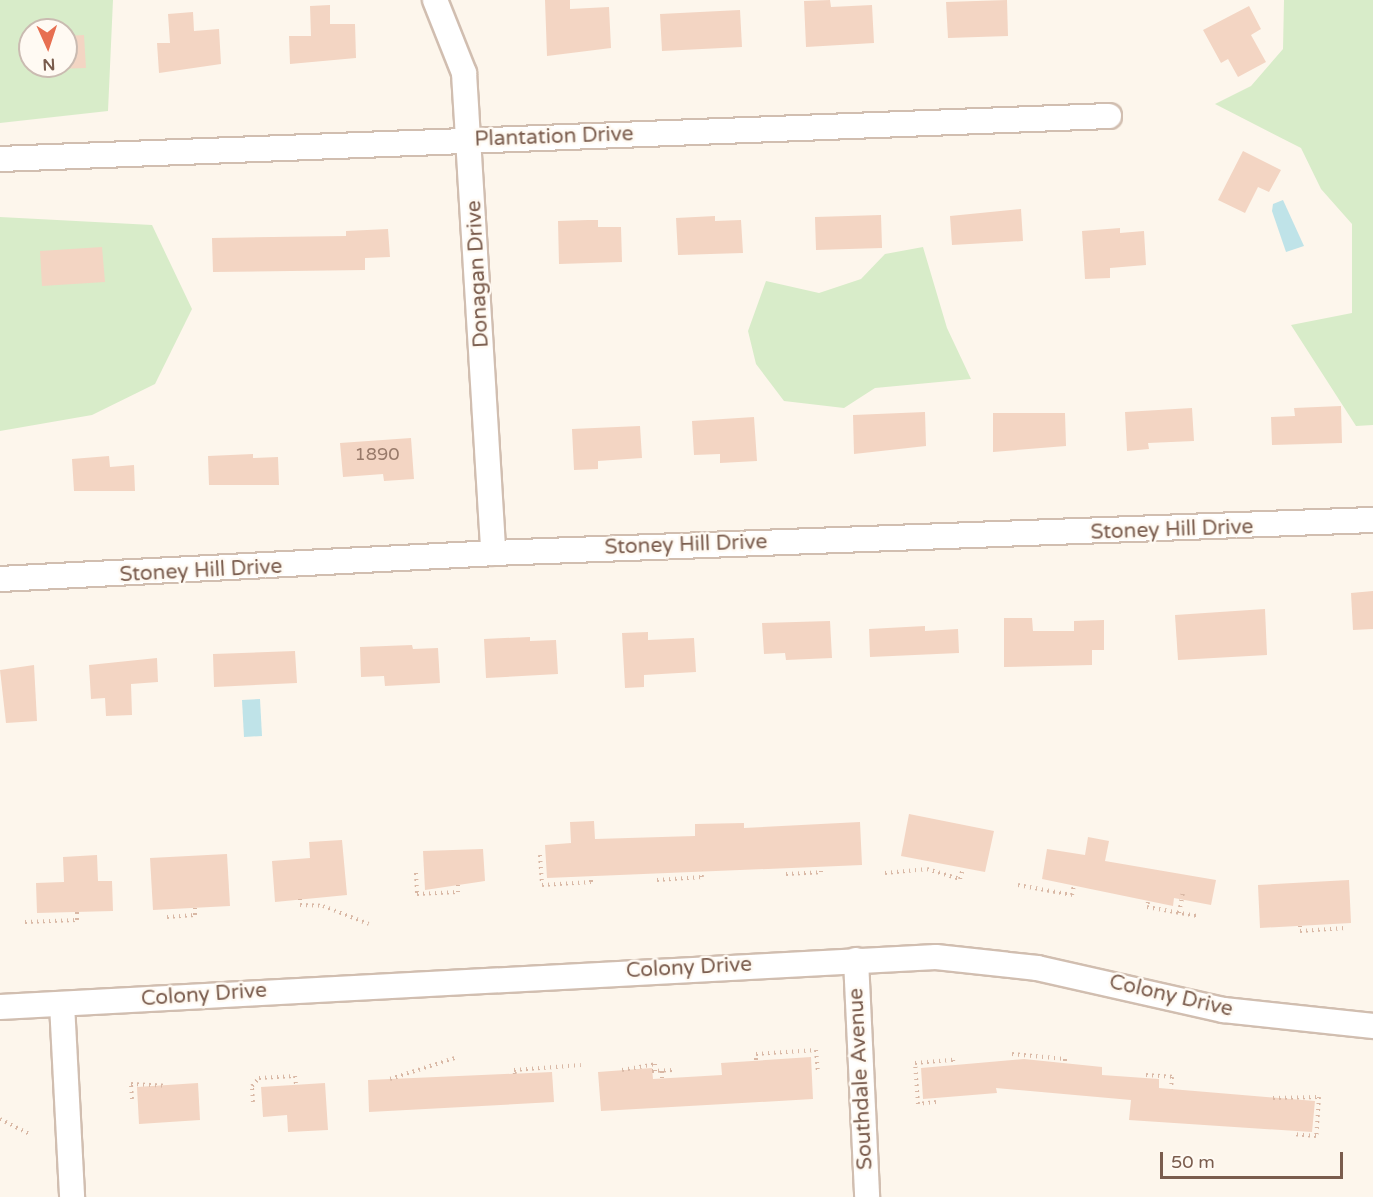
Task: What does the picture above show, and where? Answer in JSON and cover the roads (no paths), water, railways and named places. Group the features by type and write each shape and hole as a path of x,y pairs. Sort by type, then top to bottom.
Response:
{"street":[{"name":"Donagan Drive","path":"435,0 464,73 471,140 493,553"},
{"name":"Plantation Drive","path":"0,159 1109,116"},
{"name":"Stoney Hill Drive","path":"0,579 493,553 1373,520"},
{"name":"Colony Drive","path":"0,1007 856,960 976,959 1095,979 1224,1010 1373,1026"},
{"name":"Southdale Avenue","path":"856,960 867,1197"},
{"path":"62,1004 72,1197"}],"water":[{"path":"1283,200 1304,246 1286,252 1272,211 1273,204"},
{"path":"260,699 262,736 244,737 242,700"}]}
